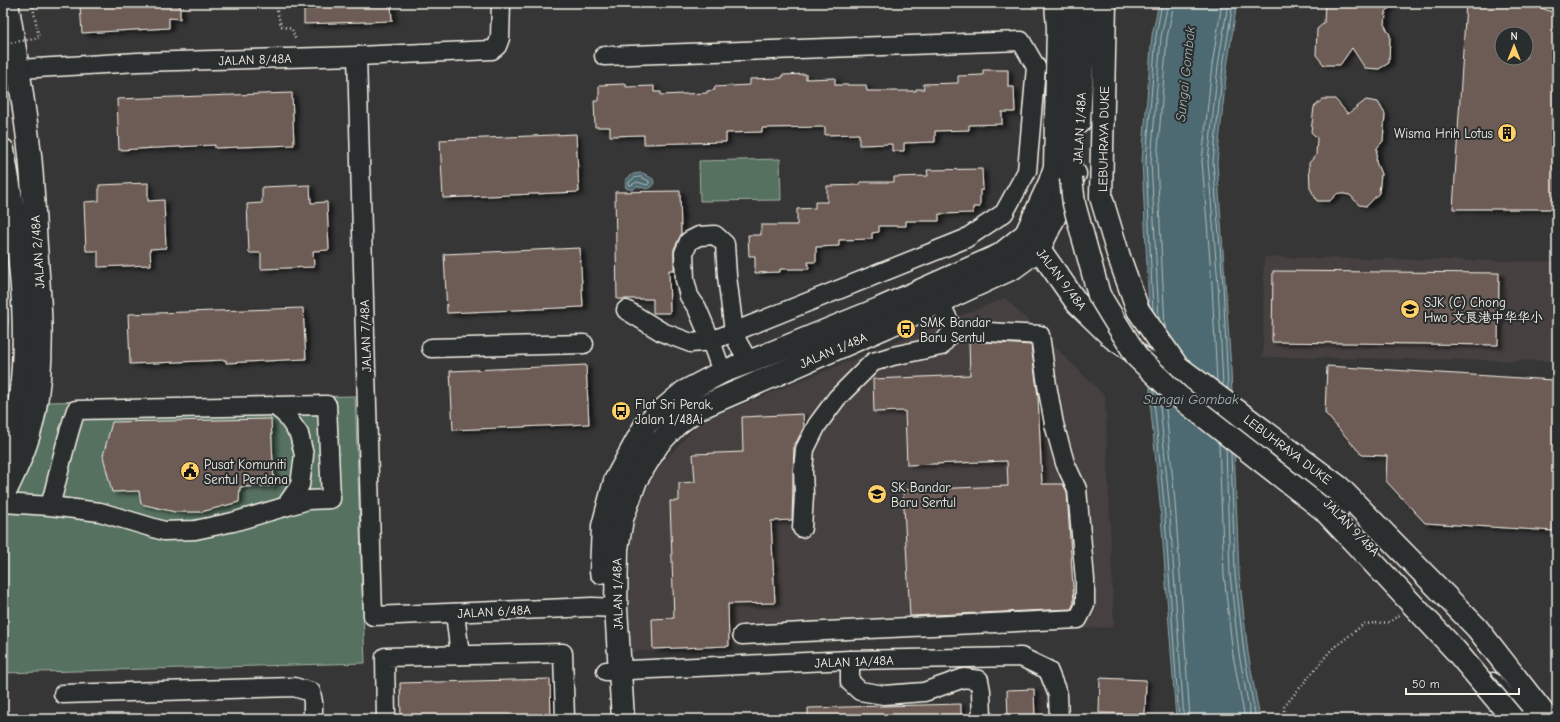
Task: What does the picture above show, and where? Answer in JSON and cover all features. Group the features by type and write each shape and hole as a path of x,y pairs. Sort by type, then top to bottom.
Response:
{"main road":[{"name":"JALAN 2/48A","path":"3,496 19,465 34,414 40,366 41,313 30,157 19,69 7,3"},
{"name":"JALAN 1/48A","path":"1032,242 1055,167 1058,28 1056,3"},
{"name":"LEBUHRAYA DUKE","path":"1071,3 1069,128 1071,178 1074,204 1099,295 1112,318 1138,358 1178,396 1324,510 1456,651 1513,719"},
{"name":"JALAN 1/48A","path":"608,607 622,519 636,480 658,444 676,425 698,409 940,302 1013,268 1032,242 1076,172 1084,3"},
{"name":"LEBUHRAYA DUKE","path":"1105,3 1101,197 1119,258 1138,310 1177,366 1339,487 1477,628 1548,719"},
{"name":"JALAN 2/48A","path":"3,150 11,196 19,259 23,312 24,368 18,413 12,440 3,462"},
{"name":"JALAN 1/48A","path":"623,719 613,671 603,526 615,481 646,424 684,392 722,372 879,309 1032,242"},
{"name":"JALAN 9/48A","path":"1032,242 1077,303 1112,338 1184,386 1283,457 1358,532 1420,600 1504,698 1543,719"},
{"name":"JALAN 1/48A","path":"609,719 613,671"}],"street":[{"name":"JALAN 8/48A","path":"19,69 138,62 357,56 492,50 497,46 500,38 501,3"},
{"path":"604,56 1021,41 1036,68 1027,171 1004,213 965,239 711,341 691,343 662,332 626,310"},
{"name":"JALAN 7/48A","path":"357,56 372,616"},
{"path":"722,372 697,308 689,296 685,280 684,253 689,241 698,236 715,235 725,244 726,276 734,332 738,343 749,362"},
{"path":"940,302 953,330"},
{"path":"802,528 805,450 817,425 836,398 873,362 893,356 941,346 953,330"},
{"path":"742,635 1078,619 1085,605 1085,580 1077,489 1065,463 1054,424 1040,335 953,330"},
{"path":"431,348 584,344"},
{"path":"3,503 50,506 100,512 164,531 195,530 232,522 308,500 331,499 327,405 76,410 61,460 50,506"},
{"path":"275,406 285,414 299,434 304,454 300,485 285,507"},
{"name":"JALAN 6/48A","path":"372,616 608,607"},
{"path":"455,613 460,655"},
{"path":"386,719 385,657 563,652 565,719"},
{"name":"JALAN 1A/48A","path":"613,671 850,660 1021,657 1048,670 1058,695 1059,719"},
{"path":"850,660 850,682 860,691 884,695 924,692 964,678 979,680 982,719"},
{"path":"64,694 294,687 311,692 313,702 313,719"}],"path":[{"path":"45,3 53,3"},
{"path":"275,3 281,26 292,29 296,39 299,57"},
{"path":"3,44 39,38 33,7"},
{"path":"1284,719 1284,707 1331,650 1364,624 1390,622 1420,600"}],"shaded area":[{"name":"SJK (C) Chong Hwa 文良港中华华小","path":"1264,257 1557,262 1557,361 1263,357"},
{"name":"SK Bandar Baru Sentul","path":"1005,298 1105,396 1114,627 626,652 633,517 655,471 700,422"}],"green space":[{"path":"780,159 781,200 700,201 699,161"},
{"path":"355,396 365,663 3,673 3,512 47,402"}],"water":[{"name":"Sungai Gombak","path":"1159,3 1237,3 1227,67 1217,162 1231,369 1239,573 1248,653 1260,719 1176,719 1160,503 1150,401 1150,329 1142,161 1152,35"},
{"path":"643,173 653,179 654,183 652,187 647,189 637,186 632,190 626,188 625,182 628,177"}],"building":[{"path":"117,3 180,3 180,19 169,18 169,28 82,33 80,5"},
{"path":"304,3 391,3 392,21 304,24"},
{"path":"1325,3 1393,3 1386,12 1385,26 1390,35 1389,63 1379,69 1365,68 1352,48 1340,65 1324,65 1316,55 1317,29 1324,23"},
{"name":"Wisma Hrih Lotus","path":"1466,3 1529,3 1557,14 1557,209 1453,209"},
{"path":"983,70 1008,70 1008,87 1014,87 1015,112 1002,112 1002,124 969,125 969,130 935,131 935,142 904,143 904,151 892,151 892,144 859,145 859,134 825,135 825,127 762,128 762,132 726,133 726,142 644,144 644,135 610,136 610,127 595,127 594,101 599,101 599,85 626,84 626,87 654,86 654,92 661,92 661,95 707,93 707,91 715,90 714,87 750,85 750,79 782,78 782,75 806,74 806,79 835,78 835,85 866,85 867,91 916,91 916,89 924,89 923,84 958,83 958,76 983,75"},
{"path":"292,93 294,145 215,148 215,145 119,150 117,99"},
{"path":"1323,99 1335,99 1348,114 1366,100 1378,102 1385,114 1383,141 1377,148 1376,162 1381,174 1379,193 1367,206 1359,205 1350,195 1338,193 1330,201 1317,201 1310,188 1309,163 1316,155 1317,138 1311,132 1314,107"},
{"path":"576,134 579,192 443,198 440,140"},
{"path":"982,169 983,190 980,190 980,207 973,207 973,213 939,214 939,221 906,221 906,226 879,226 879,232 872,233 872,239 839,240 839,246 816,247 816,262 808,262 809,269 780,269 780,272 755,273 755,256 749,256 748,235 761,235 761,225 797,225 797,209 815,208 815,202 827,202 827,186 860,185 860,182 894,182 894,177 928,176 927,170"},
{"path":"148,183 148,201 164,200 166,248 150,249 151,265 98,267 98,251 86,251 84,202 99,201 99,185"},
{"path":"310,185 311,203 327,202 329,250 313,251 314,267 261,269 261,253 249,253 247,204 262,203 262,187"},
{"path":"680,191 681,235 674,249 674,270 669,270 670,313 653,313 653,299 617,299 615,192"},
{"path":"580,248 583,307 447,313 444,254"},
{"path":"1273,271 1499,273 1498,345 1272,342"},
{"path":"303,308 306,359 226,363 226,360 130,364 128,314"},
{"path":"969,341 1031,345 1038,396 1042,484 1063,484 1067,492 1074,603 1071,609 910,616 903,490 1008,486 1007,461 907,465 905,411 874,412 873,379 970,375"},
{"path":"586,365 589,424 453,430 450,371"},
{"path":"1327,366 1553,380 1557,401 1557,477 1554,531 1425,523 1386,481 1387,456 1362,455 1325,413"},
{"path":"803,414 804,427 796,443 794,443 792,520 771,521 775,603 728,604 729,646 653,649 652,619 674,618 670,501 679,501 679,483 695,482 693,454 743,452 742,417"},
{"name":"Pusat Komuniti Sentul Perdana","path":"271,419 274,486 240,487 239,502 201,512 175,512 141,504 139,491 112,492 103,456 112,422"},
{"path":"1100,678 1146,680 1145,714 1099,713"},
{"path":"550,679 551,719 401,719 400,683"},
{"path":"1034,689 1035,719 1008,719 1007,690"},
{"path":"961,704 961,719 808,719 808,708"}],"tram line":[{"path":"3,251 8,321 3,365"}],"place":[{"name":"Wisma Hrih Lotus","path":"1507,133"},
{"name":"SJK (C) Chong Hwa 文良港中华华小","path":"1410,309"},
{"name":"SMK Bandar Baru Sentul","path":"906,329"},
{"name":"Flat Sri Perak, Jalan 1/48Ai","path":"621,411"},
{"name":"Pusat Komuniti Sentul Perdana","path":"190,471"},
{"name":"SK Bandar Baru Sentul","path":"877,494"}]}
